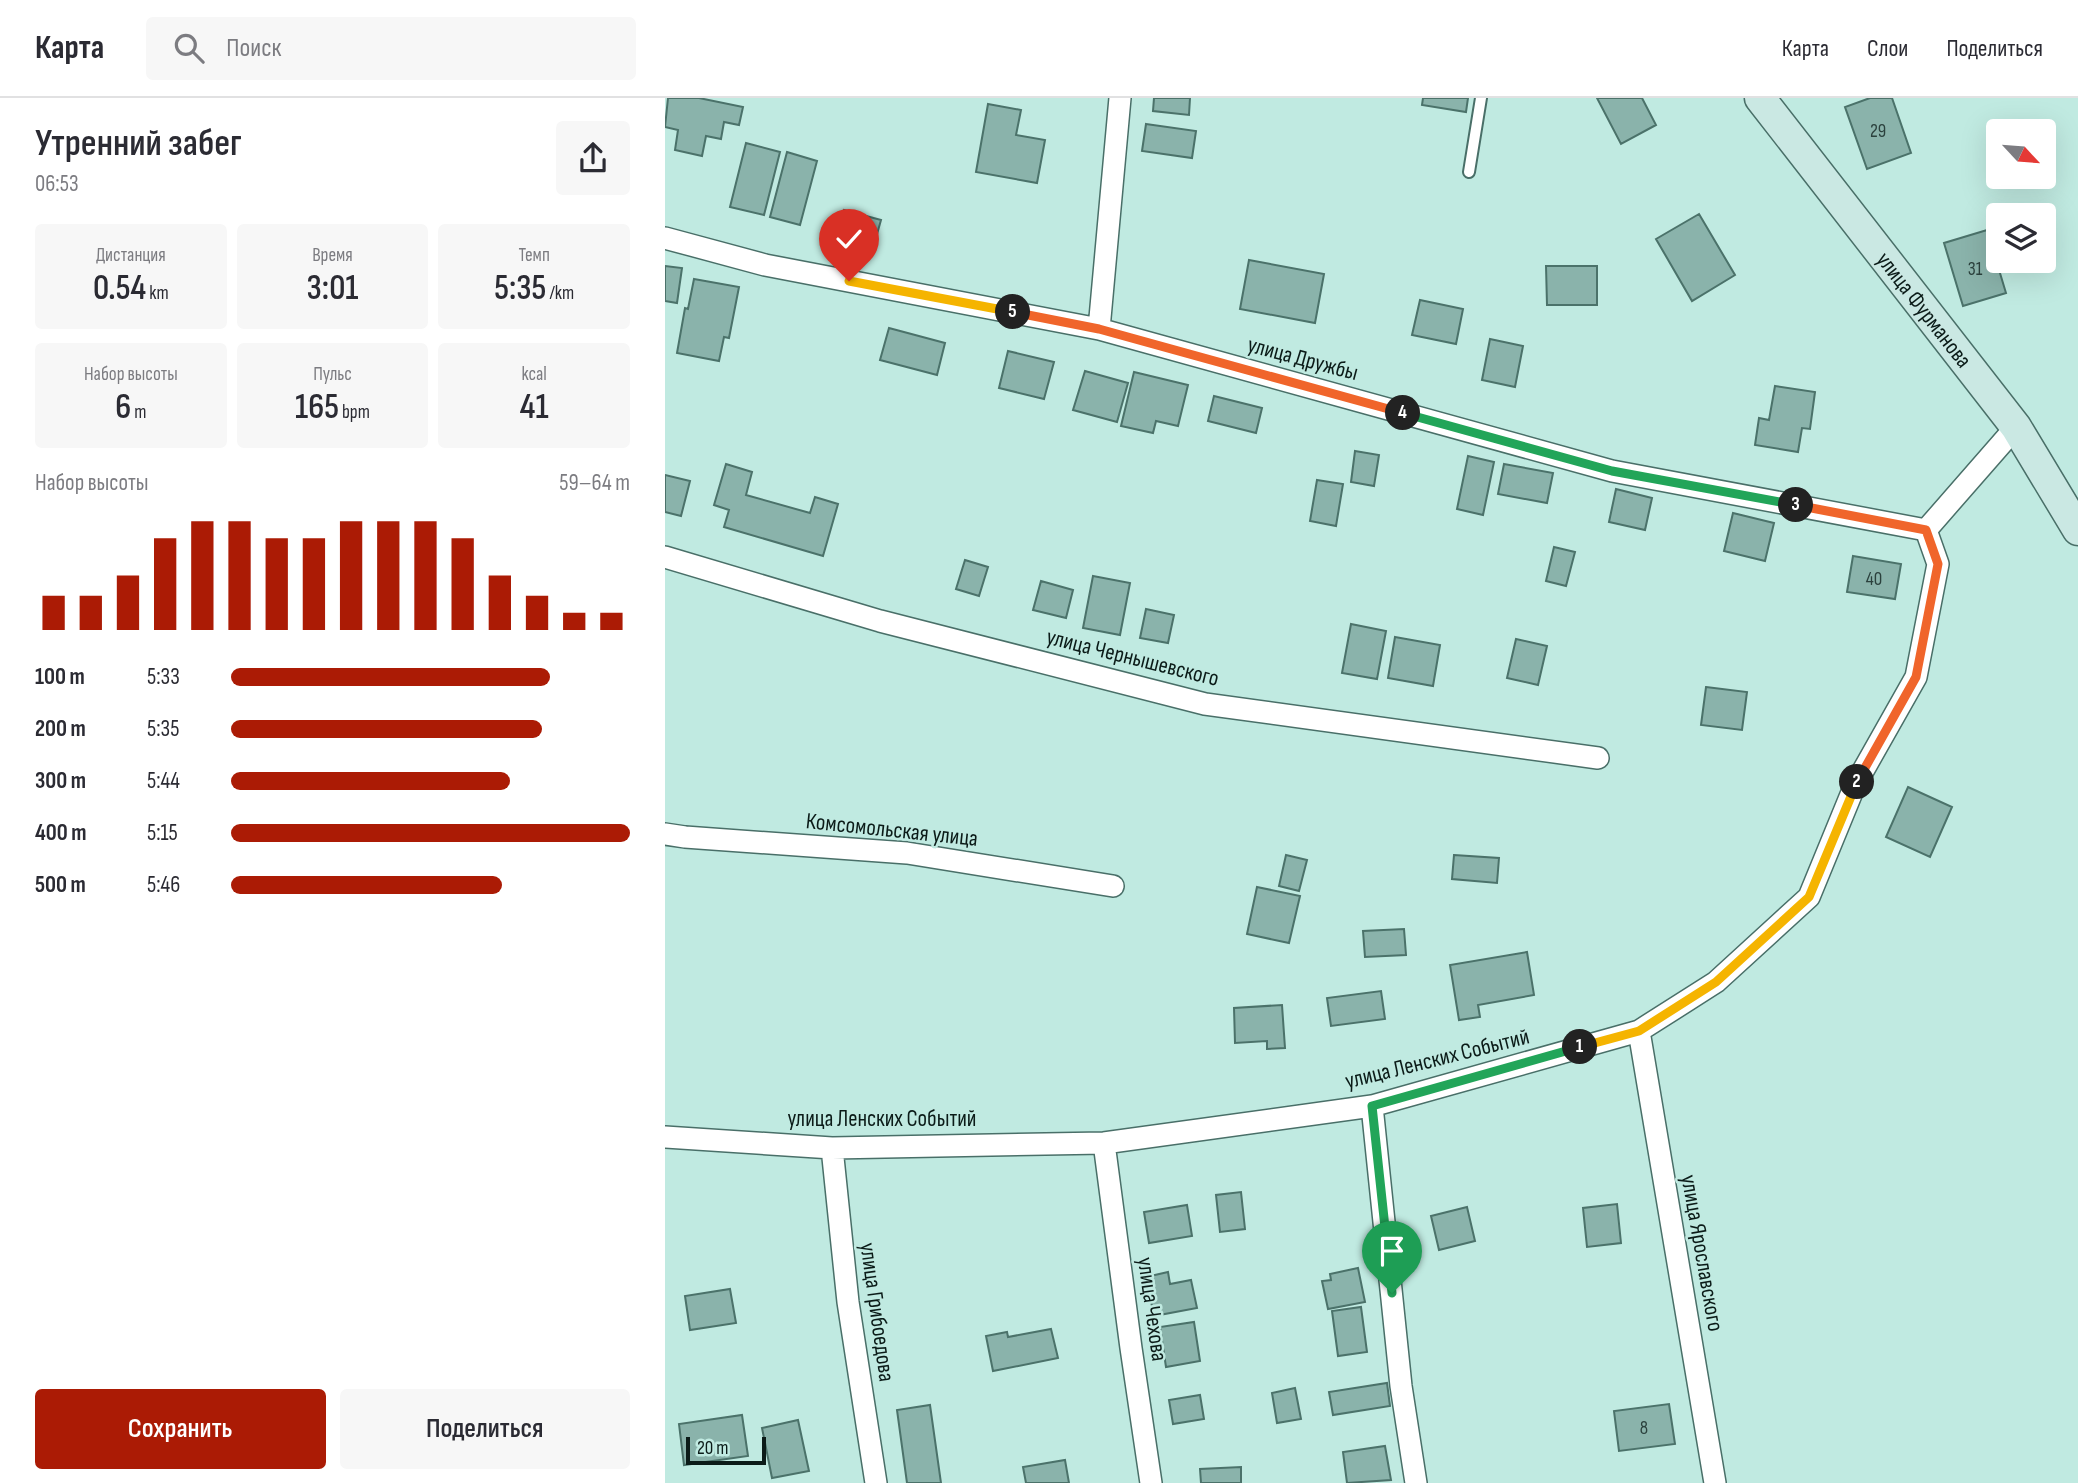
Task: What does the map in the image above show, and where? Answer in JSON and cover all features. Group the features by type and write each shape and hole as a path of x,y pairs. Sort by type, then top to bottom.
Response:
{"main road":[{"name":"улица Фурманова","path":"1760,98 2016,428 2078,530"}],"street":[{"path":"1099,329 1120,98"},
{"name":"улица Дружбы","path":"665,238 765,265 1099,329 1612,471 1926,530"},
{"path":"1926,530 2016,428"},
{"name":"улица Ленских Событий","path":"665,1137 832,1148 1104,1143 1372,1106 1639,1031 1716,982 1809,897 1855,785 1916,677 1938,564 1926,530"},
{"name":"улица Чернышевского","path":"665,557 880,621 1205,704 1598,758"},
{"name":"Комсомольская улица","path":"665,834 907,853 1113,886"},
{"name":"улица Ярославского","path":"1639,1031 1715,1483"},
{"path":"1372,1106 1401,1386 1416,1483"},
{"name":"улица Чехова","path":"1104,1143 1151,1483"},
{"name":"улица Грибоедова","path":"832,1148 848,1302 876,1483"}],"lane":[{"path":"1469,172 1481,98"}],"building":[{"path":"668,98 699,98 743,107 739,125 724,122 721,139 706,136 702,156 675,150 678,130 665,127"},
{"path":"1154,98 1190,98 1189,115 1153,111"},
{"path":"1423,98 1468,98 1466,112 1422,105"},
{"path":"1597,98 1642,98 1656,125 1621,144"},
{"path":"1870,98 1892,98 1911,153 1867,169 1845,107"},
{"path":"988,104 1021,110 1016,135 1045,140 1037,183 976,172"},
{"path":"1146,124 1196,131 1192,158 1142,151"},
{"path":"746,143 780,152 764,215 730,207"},
{"path":"787,152 817,161 800,225 770,217"},
{"path":"844,210 881,220 872,252 835,242"},
{"path":"1699,214 1735,275 1692,301 1656,239"},
{"path":"1986,230 1986,273 2000,273 2006,293 1963,306 1944,243"},
{"path":"1249,260 1324,274 1315,323 1240,309"},
{"path":"665,266 682,268 677,303 665,301"},
{"path":"1546,266 1597,266 1597,305 1547,305"},
{"path":"694,279 739,287 729,338 724,337 719,361 677,353 685,308 688,309"},
{"path":"1420,300 1463,309 1456,344 1412,335"},
{"path":"889,328 945,343 937,375 880,360"},
{"path":"1490,339 1523,346 1515,387 1482,380"},
{"path":"1008,351 1054,362 1044,399 999,388"},
{"path":"1085,371 1128,383 1117,422 1073,410"},
{"path":"1134,372 1188,385 1178,426 1156,421 1153,433 1121,426"},
{"path":"1775,386 1815,392 1810,429 1802,428 1798,452 1755,445 1759,418 1769,420"},
{"path":"1214,396 1262,408 1256,433 1208,421"},
{"path":"1355,451 1379,455 1374,486 1351,482"},
{"path":"1468,456 1494,462 1483,515 1457,509"},
{"path":"726,464 752,472 746,495 810,513 815,497 838,504 823,556 724,527 729,510 714,505"},
{"path":"1504,464 1553,473 1547,503 1498,494"},
{"path":"665,475 690,481 681,516 665,512"},
{"path":"1317,480 1343,484 1336,526 1310,521"},
{"path":"1616,489 1652,498 1645,530 1609,522"},
{"path":"1733,513 1774,523 1765,561 1724,551"},
{"path":"1554,547 1575,552 1566,586 1546,581"},
{"path":"1853,556 1901,564 1895,599 1847,592"},
{"path":"965,560 988,567 979,596 956,589"},
{"path":"1093,576 1130,583 1120,635 1083,628"},
{"path":"1041,581 1073,590 1066,618 1033,610"},
{"path":"1146,609 1174,615 1168,643 1140,638"},
{"path":"1351,624 1386,631 1377,679 1342,673"},
{"path":"1395,637 1440,645 1433,686 1388,678"},
{"path":"1516,639 1547,646 1538,685 1507,678"},
{"path":"1706,687 1747,692 1742,730 1701,725"},
{"path":"1908,787 1952,807 1930,857 1886,837"},
{"path":"1286,855 1307,860 1299,891 1279,886"},
{"path":"1454,855 1499,858 1497,883 1452,879"},
{"path":"1257,887 1300,896 1289,943 1247,934"},
{"path":"1404,929 1406,955 1365,957 1363,931"},
{"path":"1527,952 1534,995 1478,1005 1480,1017 1459,1020 1450,965"},
{"path":"1381,991 1385,1019 1331,1026 1327,998"},
{"path":"1282,1005 1285,1048 1267,1049 1267,1041 1235,1043 1234,1008"},
{"path":"1241,1192 1245,1229 1220,1232 1216,1195"},
{"path":"1617,1204 1621,1243 1587,1247 1583,1208"},
{"path":"1187,1205 1192,1236 1149,1243 1144,1212"},
{"path":"1467,1207 1475,1241 1439,1250 1431,1216"},
{"path":"1358,1268 1365,1302 1328,1309 1322,1281 1331,1280 1330,1274"},
{"path":"1168,1272 1170,1284 1191,1280 1197,1308 1154,1316 1146,1277"},
{"path":"730,1289 736,1323 690,1330 685,1296"},
{"path":"1361,1307 1367,1352 1338,1356 1332,1311"},
{"path":"1194,1322 1200,1361 1166,1367 1160,1327"},
{"path":"1051,1329 1058,1358 993,1371 986,1336 1007,1332 1008,1337"},
{"path":"1387,1383 1390,1406 1333,1415 1329,1392"},
{"path":"1295,1388 1301,1419 1277,1423 1272,1393"},
{"path":"1200,1395 1204,1419 1173,1424 1169,1400"},
{"path":"1669,1404 1675,1444 1619,1451 1614,1411"},
{"path":"930,1405 941,1483 907,1483 897,1410"},
{"path":"742,1415 748,1456 684,1465 679,1424"},
{"path":"798,1420 809,1471 772,1478 762,1428"},
{"path":"1385,1446 1391,1480 1347,1483 1343,1452"},
{"path":"1065,1460 1069,1483 1026,1483 1023,1467"},
{"path":"1241,1467 1241,1483 1201,1483 1200,1469"}],"route":[{"path":"849,281 1099,329 1612,471 1926,530 1938,564 1916,677 1855,785 1809,897 1716,982 1639,1031 1372,1106 1392,1293"}]}
